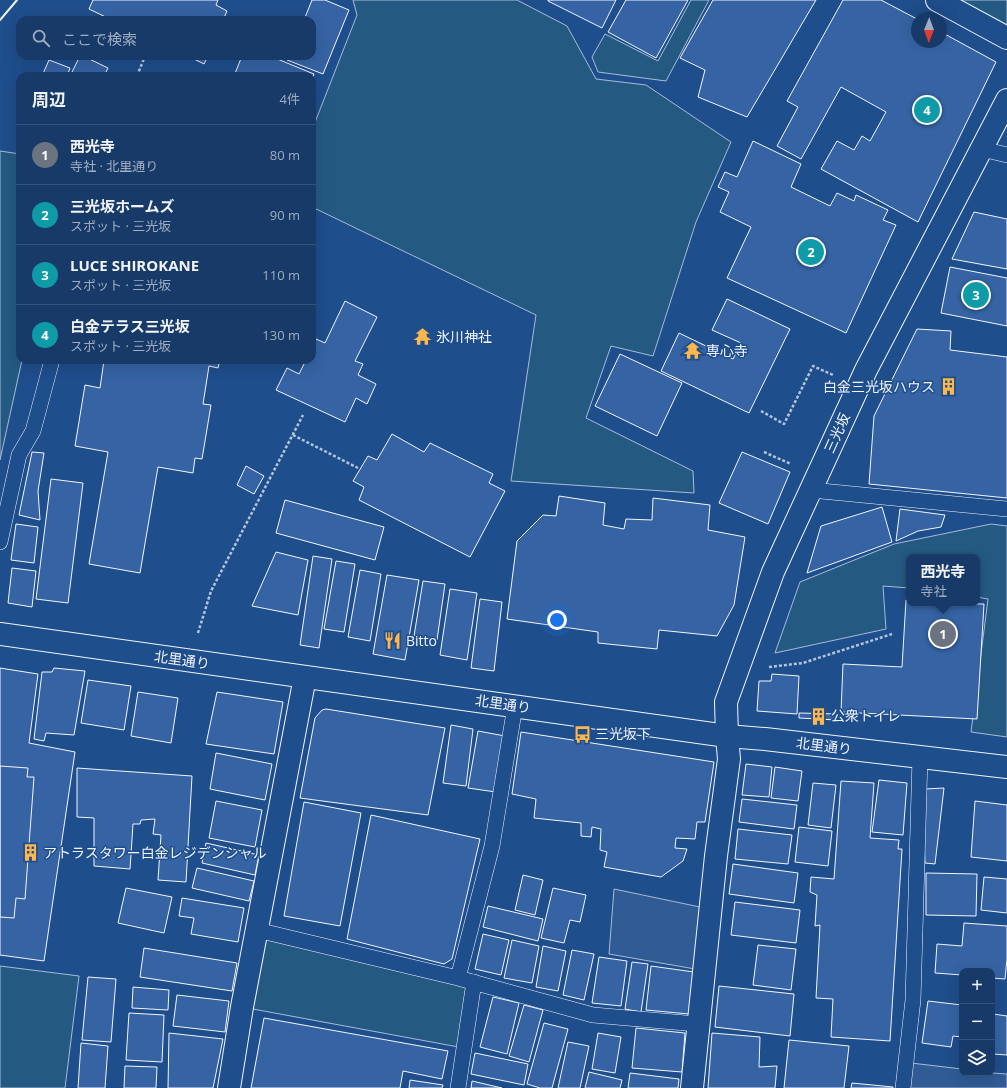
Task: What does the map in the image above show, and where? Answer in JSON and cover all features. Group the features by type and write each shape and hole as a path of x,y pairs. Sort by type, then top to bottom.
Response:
{"street":[{"path":"937,0 1007,38"},
{"name":"三光坂","path":"692,1088 697,1024 716,856 729,759 726,736 726,702 773,572 866,370 1007,100"},
{"name":"北里通り","path":"0,634 726,736 765,739 1007,767"},
{"path":"229,1088 242,1007 305,677"}],"lane":[{"path":"982,149 1007,155"},
{"path":"0,542 19,455 33,431 51,364"},
{"path":"811,490 1007,509"},
{"path":"458,978 492,846 516,706"},
{"path":"903,1088 912,1000 920,757"},
{"path":"257,930 474,982 593,1015 697,1024"},
{"path":"458,1088 474,982"}],"path":[{"path":"139,72 143,60"},
{"path":"761,411 784,424 813,366 840,378"},
{"path":"192,661 198,634 211,591 303,415"},
{"path":"293,435 358,468"},
{"path":"764,452 791,464"},
{"path":"766,668 803,663 892,634"}],"shaded area":[{"path":"353,0 517,0 567,26 596,79 646,85 731,142 696,222 653,356 611,346 586,418 693,471 694,493 511,481 536,315 316,209 316,120 357,15"},
{"path":"691,0 709,0 666,81 598,72 592,57 605,34 658,61"},
{"path":"957,0 1007,0 1007,27"},
{"path":"0,151 16,153 16,364 21,364 0,460"},
{"path":"991,524 1007,526 1007,737 971,732 988,599 980,598 980,554 906,554 906,588 883,586 886,629 775,653 800,582 894,544"},
{"path":"614,889 700,907 695,969 609,954"},
{"path":"257,930 474,982 464,1048 242,1007"},
{"path":"0,966 79,976 65,1088 0,1088"},
{"path":"911,1063 959,1069 959,1076 995,1076 995,1073 1007,1074 1007,1088 909,1088"}],"building":[{"path":"93,0 218,0 216,5 227,11 225,16 104,16 89,9"},
{"path":"312,0 325,0 349,10 323,74 287,60 316,60 316,16 306,16"},
{"path":"548,0 616,0 602,28"},
{"path":"626,0 688,0 656,58 608,32"},
{"path":"713,0 816,0 747,117 698,97 705,70 680,58"},
{"path":"843,0 881,0 911,16 911,48 947,48 947,35 996,62 918,222 821,169 837,141 854,150 862,136 870,141 886,112 841,87 801,159 777,146 798,107 787,101"},
{"path":"49,60 70,68 68,72 44,72"},
{"path":"78,60 91,60 108,68 106,72 72,72"},
{"path":"196,60 206,60 204,64"},
{"path":"240,60 280,60 309,72 236,72"},
{"path":"753,141 801,164 791,187 830,206 837,193 854,201 856,195 888,210 883,220 896,225 846,333 727,278 751,227 720,212 729,192 718,187 725,172 737,177"},
{"path":"974,212 1007,219 1007,269 952,259"},
{"path":"950,267 1007,278 1007,326 941,313"},
{"name":"専心寺","path":"727,299 790,329 749,413 661,371 679,333 733,359 741,343 712,330"},
{"path":"345,301 377,317 355,361 363,364 358,375 376,384 367,404 356,398 345,422 276,390 287,368 299,374 304,364 316,364 316,339 325,343"},
{"name":"白金三光坂ハウス","path":"917,329 951,331 950,350 1007,357 1007,498 869,484 874,416"},
{"path":"620,354 682,383 657,436 595,406"},
{"path":"103,364 219,364 218,368 209,366 203,404 211,405 202,459 195,458 193,473 158,467 140,573 89,564 108,452 75,446 85,385 100,388"},
{"path":"392,434 424,452 430,443 493,474 489,483 505,491 470,557 359,500 364,487 353,481 368,456 377,460"},
{"path":"32,452 44,453 38,491 40,520 19,515"},
{"path":"742,452 790,472 768,524 719,503"},
{"path":"246,466 264,476 254,494 237,485"},
{"path":"51,479 83,483 68,603 36,599"},
{"path":"559,496 605,503 603,525 624,529 626,519 652,520 653,498 710,505 708,530 745,537 734,605 717,636 659,630 657,649 598,643 598,632 507,619 517,541 543,515 556,516"},
{"path":"285,500 384,527 375,560 276,533"},
{"path":"882,507 892,542 807,573 821,526"},
{"path":"900,509 945,515 941,527 918,531 896,541"},
{"path":"16,524 38,527 34,563 11,560"},
{"path":"276,552 308,560 298,615 252,606"},
{"path":"313,556 332,559 319,648 300,645"},
{"path":"336,561 355,564 344,632 324,629"},
{"path":"12,568 36,571 32,607 8,603"},
{"path":"360,570 381,574 370,641 348,637"},
{"path":"387,575 419,580 405,660 373,654"},
{"path":"423,581 445,584 437,640 414,636"},
{"path":"450,589 477,593 467,660 440,655"},
{"path":"480,599 502,602 494,671 471,668"},
{"path":"906,600 906,606 980,606 980,604 984,604 977,719 841,712 843,664 902,667"},
{"name":"アトラスタワー白金レジデンシャル","path":"0,668 38,674 29,743 75,752 44,961 0,955"},
{"path":"54,668 85,671 74,735 46,733 44,741 34,739 42,672 52,672"},
{"path":"772,674 799,676 797,714 757,711 759,681 771,681"},
{"path":"88,680 131,686 124,730 81,723"},
{"path":"138,692 178,698 171,743 131,736"},
{"path":"217,692 283,702 274,754 206,744"},
{"path":"326,709 445,728 428,815 300,798 315,718 322,710"},
{"name":"公衆トイレ","path":"799,713 837,714 837,720 799,718"},
{"path":"451,725 473,729 466,786 443,783"},
{"path":"478,731 505,736 496,792 468,788"},
{"path":"521,732 714,762 705,822 697,822 695,839 676,838 675,848 687,849 683,861 661,877 604,867 607,852 600,850 601,829 592,827 591,837 581,836 581,823 534,818 536,799 512,794"},
{"path":"216,753 272,764 265,800 210,789"},
{"path":"746,764 772,767 769,797 742,795"},
{"name":"アトラスタワー白金レジデンシャル","path":"0,766 28,768 27,777 34,777 25,899 16,898 14,918 0,917"},
{"path":"775,767 802,771 798,801 771,798"},
{"path":"77,768 192,776 186,882 158,880 161,835 153,834 155,819 141,820 140,824 133,824 130,869 94,866 94,818 77,817"},
{"path":"879,780 907,783 903,835 872,832"},
{"path":"841,781 874,783 870,838 899,840 898,849 902,849 890,1041 831,1037 833,999 816,998 820,925 815,926 817,895 810,892 811,877 834,879"},
{"path":"813,783 836,785 831,828 808,825"},
{"path":"944,788 935,864 925,863 923,815 925,789"},
{"path":"742,799 797,805 794,829 739,822"},
{"path":"216,801 262,810 255,847 209,838"},
{"path":"975,801 1007,805 1007,861 971,857"},
{"path":"304,802 361,813 340,926 284,916"},
{"path":"371,815 480,839 452,959 444,964 347,939"},
{"path":"799,827 832,831 828,866 795,862"},
{"path":"738,829 792,835 788,864 735,859"},
{"path":"206,843 259,855 255,875 202,863"},
{"path":"733,864 798,873 794,903 729,894"},
{"path":"197,868 254,881 249,901 192,888"},
{"path":"926,873 977,874 976,916 926,915"},
{"path":"523,875 543,880 535,915 515,910"},
{"path":"984,877 1007,879 1007,913 981,910"},
{"path":"126,888 172,897 164,933 118,923"},
{"path":"553,888 586,895 580,922 570,920 564,943 541,938"},
{"path":"182,898 244,908 238,942 191,934 194,918 179,916"},
{"path":"735,902 800,910 796,943 731,935"},
{"path":"488,906 543,919 538,941 483,927"},
{"path":"964,923 1007,926 1007,959 1005,979 995,978 995,968 959,968 959,975 935,973 937,944 962,946"},
{"path":"483,934 509,940 501,975 475,969"},
{"path":"512,940 539,946 532,983 504,978"},
{"path":"758,945 796,949 791,990 753,985"},
{"path":"543,946 566,951 558,991 536,987"},
{"path":"144,948 237,963 232,991 140,977"},
{"path":"572,950 594,954 584,1000 563,995"},
{"path":"599,957 627,961 621,1006 592,1003"},
{"path":"632,962 648,964 641,1012 625,1009"},
{"path":"651,966 694,972 689,1014 646,1010"},
{"path":"88,977 116,979 111,1042 82,1040"},
{"path":"719,986 794,994 790,1036 715,1027"},
{"path":"133,987 169,990 168,1010 132,1008"},
{"path":"177,995 229,1001 225,1032 173,1026"},
{"path":"493,997 519,1003 507,1054 480,1047"},
{"path":"928,1001 959,1005 959,1037 953,1036 951,1047 922,1043"},
{"path":"524,1005 543,1010 529,1062 509,1056"},
{"path":"129,1013 164,1015 162,1062 126,1060"},
{"path":"995,1014 1007,1016 1007,1055 995,1054"},
{"path":"264,1018 448,1051 442,1079 403,1071 400,1088 251,1088"},
{"path":"544,1023 568,1029 552,1088 540,1088 527,1084"},
{"path":"636,1028 685,1033 682,1072 632,1068"},
{"path":"169,1033 223,1039 213,1088 168,1088"},
{"path":"598,1033 621,1037 615,1073 592,1069"},
{"path":"712,1033 760,1037 759,1067 777,1066 775,1088 708,1088"},
{"path":"789,1040 849,1046 844,1088 784,1088"},
{"path":"568,1042 589,1046 580,1088 558,1088"},
{"path":"81,1043 108,1046 105,1088 78,1088"},
{"path":"475,1053 528,1064 524,1085 471,1074"},
{"path":"125,1066 157,1067 156,1088 124,1088"},
{"path":"589,1072 622,1080 620,1088 585,1088"},
{"path":"630,1073 679,1079 678,1088 628,1088"},
{"path":"410,1080 443,1085 442,1088 409,1088"},
{"path":"472,1081 502,1088 471,1088"},
{"path":"852,1083 893,1087 893,1088 851,1088"}],"wall":[{"path":"0,20 17,0"}],"place":[{"name":"白金テラス三光坂","path":"927,110"},
{"name":"三光坂ホームズ","path":"811,252"},
{"name":"LUCE SHIROKANE","path":"976,295"},
{"name":"氷川神社","path":"423,337"},
{"name":"専心寺","path":"693,351"},
{"name":"白金三光坂ハウス","path":"948,387"},
{"name":"西光寺","path":"943,634"},
{"name":"Bitto","path":"393,641"},
{"name":"公衆トイレ","path":"818,716"},
{"name":"三光坂下","path":"582,734"},
{"name":"アトラスタワー白金レジデンシャル","path":"30,853"}]}
